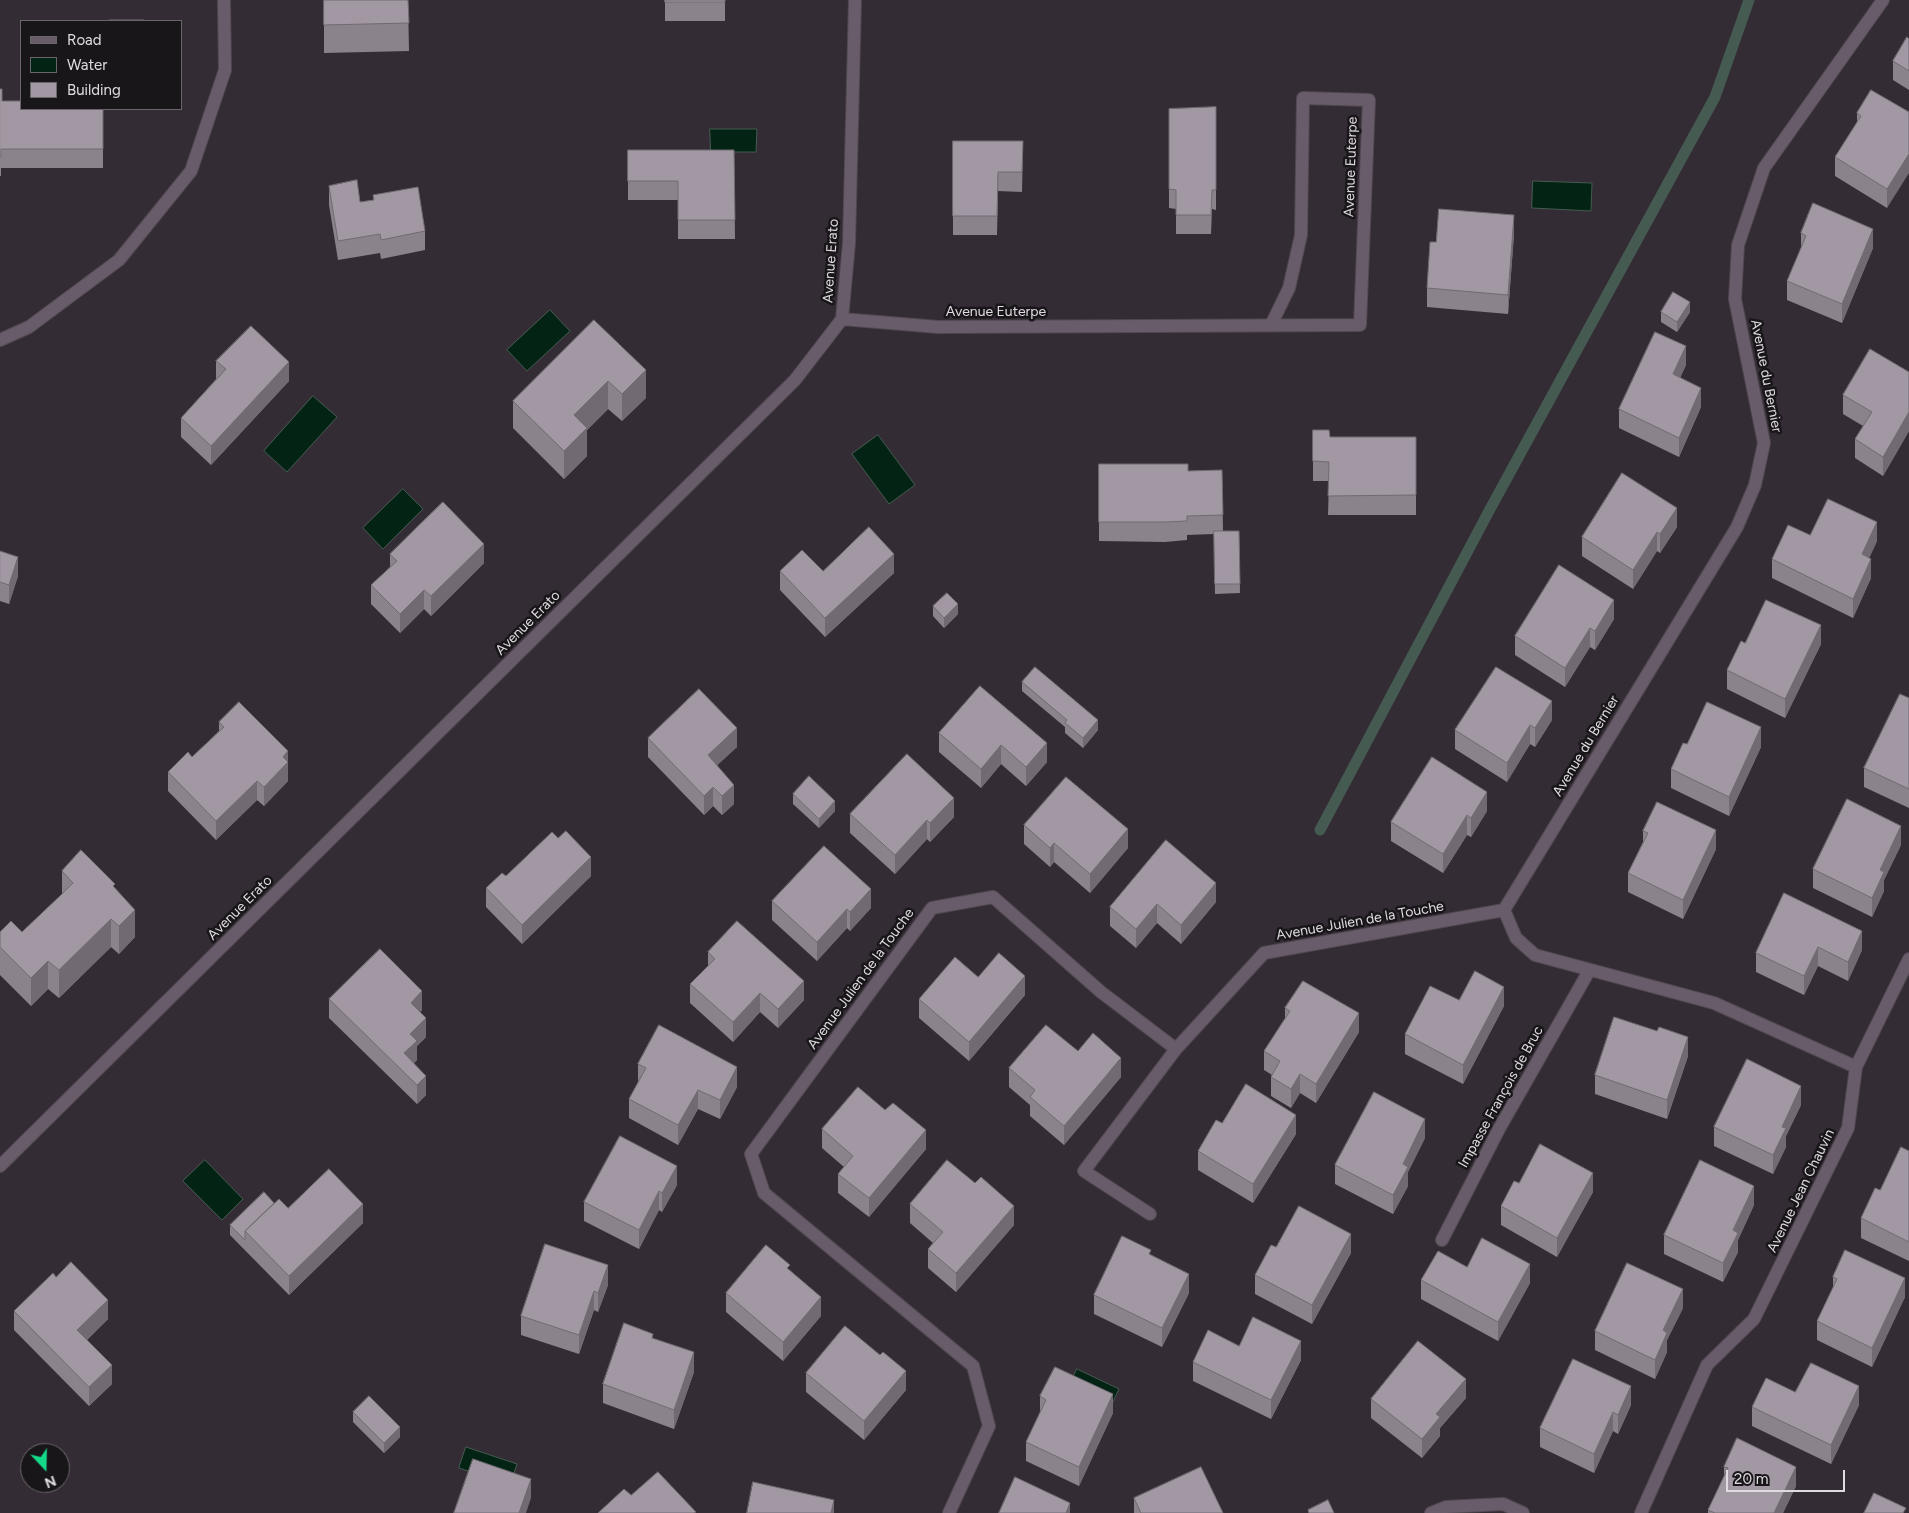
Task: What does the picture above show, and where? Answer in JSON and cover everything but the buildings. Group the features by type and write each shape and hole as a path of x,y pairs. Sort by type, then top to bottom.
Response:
{"street":[{"path":"0,340 29,327 119,260 191,171 224,70 224,0"},
{"name":"Avenue Erato","path":"0,1166 796,380 842,319 849,243 855,0"},
{"name":"Avenue du Bernier","path":"1504,910 1737,527 1755,485 1764,443 1735,299 1738,245 1764,168 1883,0"},
{"name":"Avenue Euterpe","path":"842,319 938,327 1360,325 1369,100 1303,98 1301,235 1289,288 1271,325"},
{"name":"Avenue Julien de la Touche","path":"949,1513 989,1426 972,1366 764,1193 751,1154 932,908 993,897 1101,992 1176,1049 1264,953 1504,910"},
{"path":"1504,910 1516,938 1535,955 1714,1003 1856,1068"},
{"name":"Avenue Jean Chauvin","path":"1641,1513 1707,1365 1754,1319 1848,1128 1856,1068 1909,960"},
{"name":"Impasse François de Bruc","path":"1442,1240 1499,1129 1589,971"},
{"path":"1150,1214 1084,1171 1176,1049"},
{"path":"1432,1513 1446,1507 1503,1504 1523,1513"}],"water":[{"path":"710,129 757,129 756,152 711,152"},
{"path":"1533,181 1592,183 1591,211 1532,208"},
{"path":"550,310 570,331 527,371 507,350"},
{"path":"313,396 337,417 287,472 264,451"},
{"path":"878,435 915,485 889,504 852,454"},
{"path":"403,489 423,509 383,549 363,528"},
{"path":"205,1160 243,1199 222,1220 183,1181"},
{"path":"1077,1369 1119,1389 1110,1408 1068,1388"},
{"path":"466,1447 517,1464 510,1485 459,1468"}],"waterway":[{"path":"1320,830 1489,511 1715,97 1749,0"}]}
